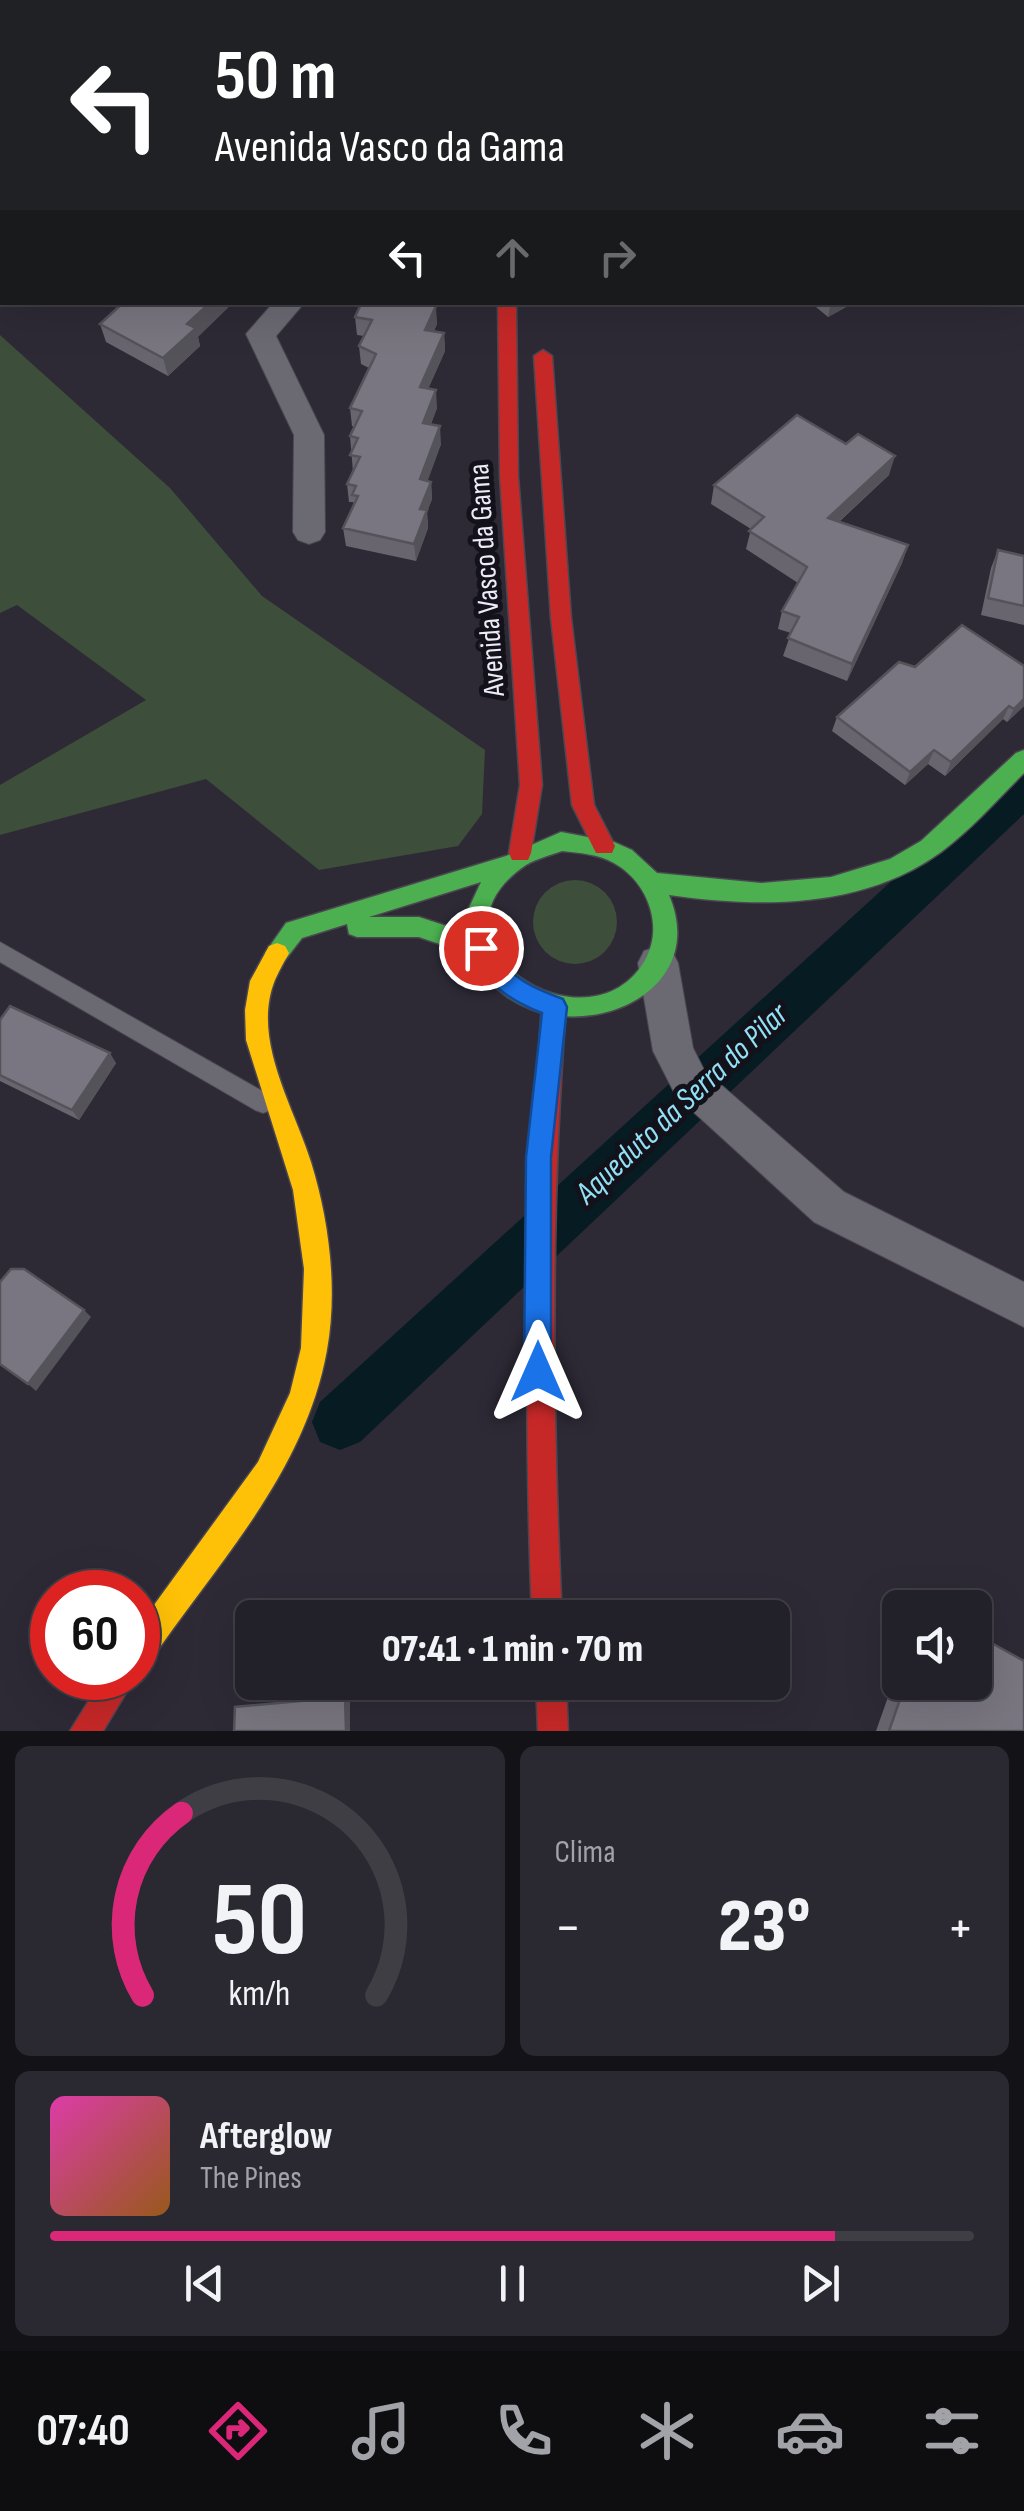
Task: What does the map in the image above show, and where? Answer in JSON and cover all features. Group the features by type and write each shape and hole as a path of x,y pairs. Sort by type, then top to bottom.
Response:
{"main road":[{"name":"Avenida Vasco da Gama","path":"481,948 479,904 512,859 531,785 509,476 507,305"},
{"path":"543,336 561,618 584,805 604,846"},
{"path":"655,883 749,896 855,880 909,860 948,832 1024,759"},
{"path":"160,1618 242,1514 297,1422 314,1349 320,1280 305,1186 255,1030 264,978 294,930 561,841 604,846 632,861 655,883 666,909 667,936 658,964 633,991 586,1008 554,1007 518,992 495,972 481,948 419,927 294,930"},
{"path":"547,1600 538,1226 539,1157 554,1007"},
{"path":"84,1731 105,1700"},
{"path":"551,1700 553,1731"}],"street":[{"path":"288,305 261,334 309,434 309,532"},
{"path":"658,964 673,1051 690,1083 829,1207 1024,1304"}],"lane":[{"path":"0,951 282,1114"}],"green space":[{"path":"0,335 170,488 262,596 485,750 482,814 458,846 319,870 206,779 0,835 0,785 146,700 17,605 0,613"},
{"path":"575,880 591,883 605,892 614,906 614,938 605,952 591,961 575,964 559,961 545,952 536,938 533,922 536,906 545,892 559,883"}],"building":[{"path":"121,305 208,305 187,324 196,328 163,358 100,324"},
{"path":"361,305 431,305 436,306 425,330 444,333 420,387 436,390 423,423 440,426 420,479 431,482 420,509 427,510 414,544 343,528 358,496 352,495 356,486 347,484 360,457 350,455 358,438 350,436 362,411 350,408 376,354 359,346 372,320 355,317"},
{"path":"797,415 846,444 858,434 895,456 828,518 908,545 852,664 788,638 799,617 782,611 807,567 749,531 764,517 714,485"},
{"path":"998,550 1024,556 1024,606 988,598"},
{"path":"962,625 1024,666 1024,699 1014,709 1009,706 951,762 934,750 910,772 837,717 899,662 915,667"},
{"path":"10,1006 110,1053 72,1110 0,1075 0,1020"},
{"path":"11,1269 24,1269 84,1310 28,1384 0,1364 0,1282"},
{"path":"992,1643 1024,1661 1024,1731 889,1731 900,1700 992,1700"},
{"path":"345,1700 346,1731 234,1731 235,1707"}],"waterway":[{"name":"Aqueduto da Serra do Pilar","path":"340,1422 1024,787"}],"traffic: fast":[{"path":"655,883 761,893 796,892 865,879 929,848 1024,759"},
{"path":"561,841 601,847 624,857 651,883 660,900 665,936 660,955 645,980 631,992 606,1003 546,1004 514,990 491,968 480,940 480,910 492,882 519,858 561,841"},
{"path":"277,953 294,930 504,865"},
{"path":"357,927 419,927 481,948"}],"traffic: slow":[{"path":"160,1621 268,1472 304,1393 314,1348 317,1269 306,1190 258,1040 257,1010 262,981 277,953"}],"traffic: jam":[{"path":"507,305 509,476 531,785 520,853"},
{"path":"543,356 561,618 583,805 604,846"},
{"path":"546,1600 540,1312 543,1160 554,1007"},
{"path":"85,1731 105,1700"},
{"path":"552,1700 553,1731"}],"route":[{"path":"481,948 495,972 518,992 554,1007 539,1157 538,1372"}]}
